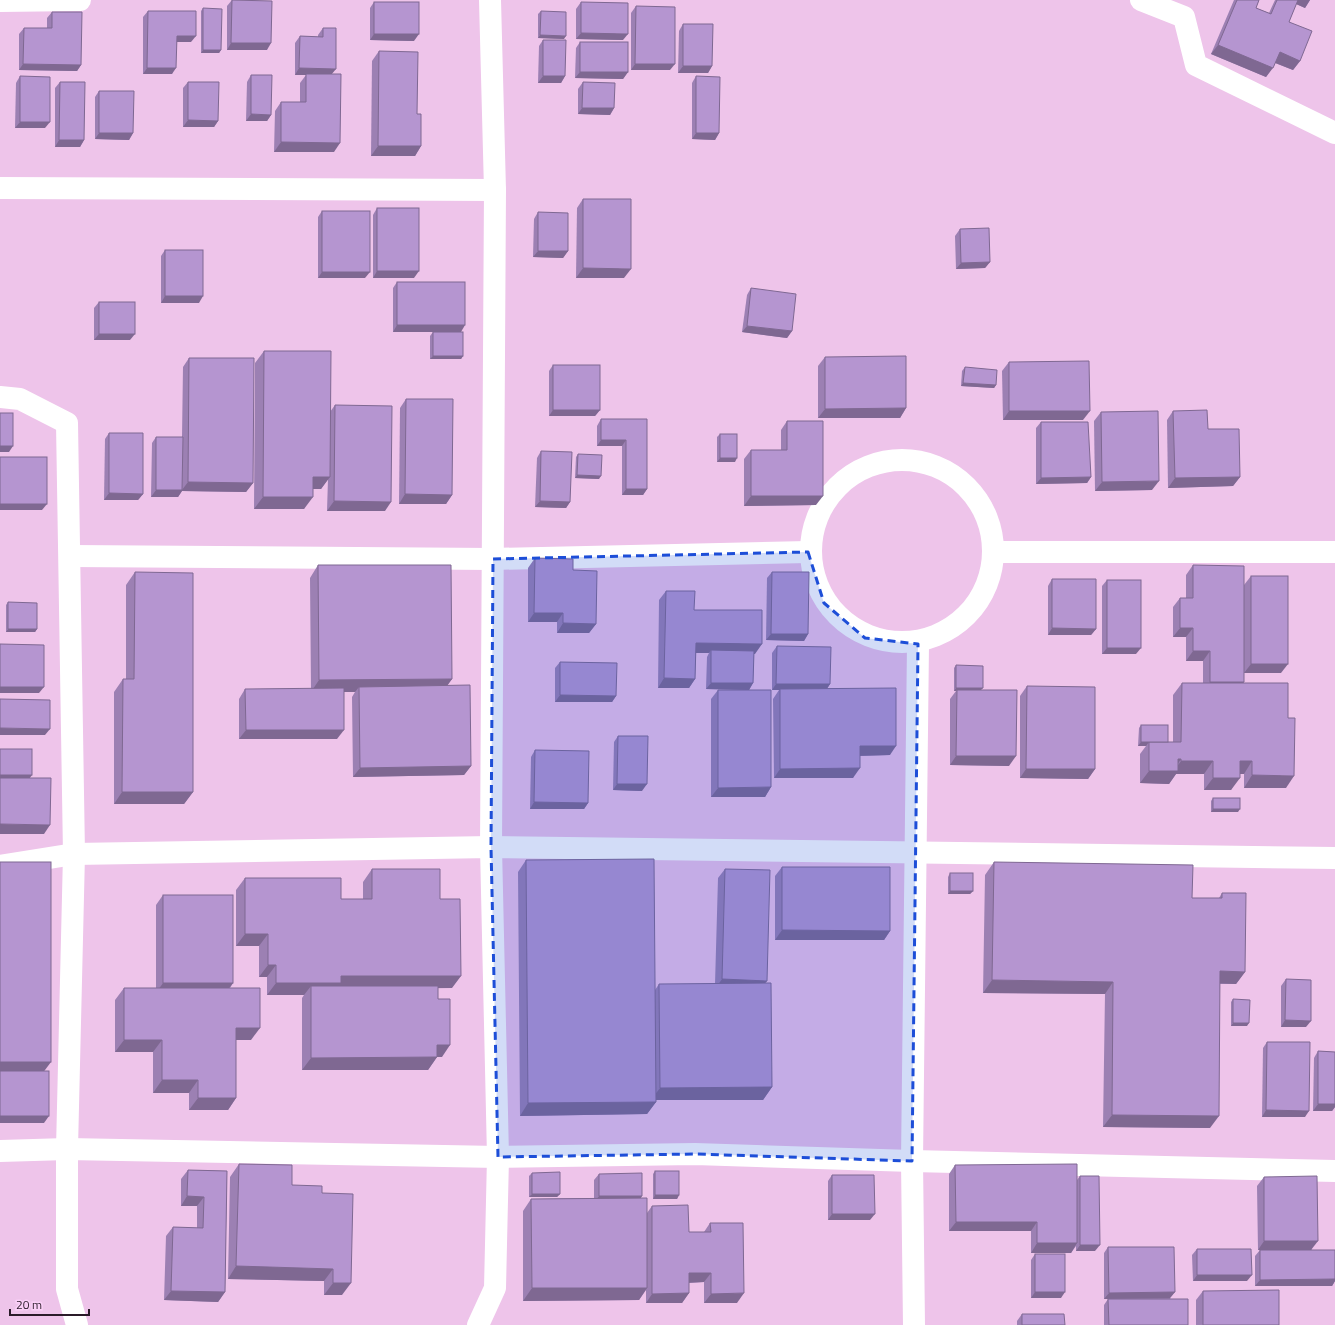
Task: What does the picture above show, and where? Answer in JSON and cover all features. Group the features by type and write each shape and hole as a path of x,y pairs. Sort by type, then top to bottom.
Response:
{"street":[{"path":"0,1 80,0"},
{"path":"478,1325 495,1288 498,1157 490,847 495,190 490,0"},
{"path":"1141,0 1184,17 1196,65 1335,133"},
{"path":"0,188 495,190"},
{"path":"0,397 20,400 67,423 74,854 68,1149 67,1289 76,1325"},
{"path":"902,459 949,471 984,505 997,552 974,612 918,644 865,638 824,603 808,552 821,505 856,471 902,459"},
{"path":"70,556 493,559 808,552"},
{"path":"997,552 1335,552"},
{"path":"914,1325 912,1161 918,644"},
{"path":"0,866 74,854 490,847 1335,858"},
{"path":"0,1151 68,1149 498,1157 695,1154 912,1161 1335,1171"}],"highlighted area":[{"path":"808,552 824,603 865,638 918,644 912,1161 695,1154 498,1157 491,847 493,559"}],"building":[{"path":"232,0 272,1 271,43 231,43"},
{"path":"1237,0 1259,0 1256,8 1271,14 1277,0 1298,0 1289,22 1312,31 1300,61 1280,52 1273,68 1218,45"},
{"path":"374,2 419,2 419,34 374,34"},
{"path":"581,2 628,3 628,34 581,33"},
{"path":"636,6 675,7 675,64 635,64"},
{"path":"203,8 222,9 221,50 203,50"},
{"path":"148,11 196,11 196,36 177,36 176,68 147,68"},
{"path":"541,11 566,12 566,36 540,35"},
{"path":"52,12 82,12 81,65 23,64 24,28 52,28"},
{"path":"683,24 713,24 712,66 683,66"},
{"path":"323,28 336,28 336,69 299,68 300,36 323,37"},
{"path":"543,40 566,40 565,76 543,76"},
{"path":"580,42 628,42 628,72 580,72"},
{"path":"379,51 418,52 417,114 421,114 421,146 378,146"},
{"path":"306,74 341,74 340,143 281,142 281,102 306,102"},
{"path":"251,75 272,75 271,115 251,114"},
{"path":"20,76 50,77 50,122 20,122"},
{"path":"696,76 720,77 719,133 696,133"},
{"path":"60,82 85,82 84,140 59,140"},
{"path":"188,82 219,82 218,121 188,120"},
{"path":"583,82 615,83 614,108 582,108"},
{"path":"99,91 134,91 133,133 99,133"},
{"path":"583,199 631,199 631,269 583,268"},
{"path":"377,208 419,208 419,271 377,271"},
{"path":"322,211 370,211 370,272 322,272"},
{"path":"538,212 568,213 568,251 538,251"},
{"path":"989,228 990,262 961,263 960,229"},
{"path":"165,250 203,250 203,296 165,296"},
{"path":"397,282 465,282 465,325 397,325"},
{"path":"751,288 796,294 792,331 747,326"},
{"path":"99,302 135,302 135,334 99,334"},
{"path":"433,332 463,332 463,356 433,356"},
{"path":"264,351 331,351 330,477 313,477 313,497 263,497"},
{"path":"906,356 906,408 825,409 825,357"},
{"path":"189,358 254,358 253,483 188,482"},
{"path":"1089,361 1090,411 1009,411 1009,362"},
{"path":"553,365 600,365 600,410 553,410"},
{"path":"965,367 997,370 996,385 963,383"},
{"path":"406,399 453,399 452,495 405,494"},
{"path":"335,405 392,406 391,502 334,501"},
{"path":"1207,410 1208,429 1239,429 1240,477 1175,478 1173,411"},
{"path":"1158,411 1159,481 1102,482 1101,412"},
{"path":"0,413 13,413 13,446 0,446"},
{"path":"601,419 647,419 647,489 626,489 626,440 601,440"},
{"path":"787,421 823,421 823,496 751,496 751,450 787,450"},
{"path":"1041,422 1088,422 1091,477 1041,478"},
{"path":"109,433 143,433 143,494 109,493"},
{"path":"720,434 737,434 737,458 720,458"},
{"path":"156,437 183,437 182,490 156,490"},
{"path":"541,451 572,452 570,502 540,501"},
{"path":"578,454 602,455 601,476 577,475"},
{"path":"0,457 47,457 47,504 0,504"},
{"path":"535,558 573,559 573,570 597,571 596,624 563,623 563,613 534,613"},
{"path":"318,565 451,565 452,679 319,680"},
{"path":"1193,565 1244,566 1244,682 1210,682 1210,651 1193,651 1193,628 1180,628 1180,598 1193,598"},
{"path":"135,572 193,573 193,792 122,792 123,679 134,679"},
{"path":"772,572 809,572 808,634 771,634"},
{"path":"1251,576 1288,576 1288,664 1251,664"},
{"path":"1052,579 1096,579 1096,629 1052,628"},
{"path":"1107,580 1141,580 1141,648 1107,648"},
{"path":"666,591 695,591 694,610 762,610 762,644 696,643 695,679 664,678"},
{"path":"8,602 37,603 37,629 8,629"},
{"path":"0,644 44,645 44,687 0,687"},
{"path":"777,646 831,647 830,684 776,684"},
{"path":"711,650 754,651 753,683 711,683"},
{"path":"560,662 617,663 616,696 560,695"},
{"path":"956,665 983,666 983,688 956,688"},
{"path":"1182,683 1288,683 1288,718 1295,718 1294,776 1252,775 1252,761 1240,761 1240,778 1213,778 1213,761 1181,761 1181,759 1178,759 1178,771 1149,771 1149,742 1181,742"},
{"path":"470,685 471,766 360,768 359,687"},
{"path":"1027,686 1095,687 1095,769 1026,769"},
{"path":"344,688 344,730 246,730 245,689"},
{"path":"896,688 896,746 860,746 860,768 780,769 780,689"},
{"path":"718,690 771,690 771,787 718,788"},
{"path":"957,690 1017,690 1016,756 956,756"},
{"path":"0,699 50,700 50,729 0,728"},
{"path":"1141,725 1168,725 1168,742 1141,742"},
{"path":"618,736 648,736 647,784 617,784"},
{"path":"0,749 32,749 32,775 0,775"},
{"path":"535,750 589,751 588,803 534,802"},
{"path":"0,778 51,778 50,825 0,824"},
{"path":"1213,798 1240,798 1240,809 1213,809"},
{"path":"654,859 656,1102 528,1103 526,860"},
{"path":"0,862 51,862 51,1062 0,1062"},
{"path":"994,862 1193,865 1192,898 1222,898 1222,893 1246,893 1245,972 1220,971 1219,1116 1112,1115 1113,982 992,980"},
{"path":"782,867 890,867 890,931 782,930"},
{"path":"372,869 440,869 440,899 460,899 461,976 341,976 341,983 276,983 276,965 268,965 268,934 245,934 245,878 341,878 341,899 372,899"},
{"path":"725,869 770,870 767,981 722,979"},
{"path":"950,873 973,873 973,891 950,891"},
{"path":"163,895 233,895 233,983 163,983"},
{"path":"1286,979 1311,980 1311,1021 1285,1020"},
{"path":"771,983 772,1087 660,1088 659,984"},
{"path":"311,986 438,986 438,999 450,999 450,1045 437,1045 437,1057 311,1058"},
{"path":"124,988 260,988 260,1028 236,1028 236,1098 198,1098 198,1080 162,1080 162,1040 124,1040"},
{"path":"1233,999 1250,1000 1249,1023 1233,1023"},
{"path":"1267,1042 1310,1042 1309,1111 1266,1110"},
{"path":"1318,1051 1335,1052 1335,1104 1318,1104"},
{"path":"0,1071 49,1071 49,1116 0,1116"},
{"path":"239,1164 292,1165 292,1185 322,1186 322,1193 353,1194 351,1283 333,1283 333,1269 236,1266"},
{"path":"1077,1164 1077,1243 1037,1243 1037,1222 956,1222 955,1165"},
{"path":"188,1170 227,1171 225,1292 171,1291 173,1227 203,1228 204,1197 187,1196"},
{"path":"655,1171 679,1171 679,1195 655,1195"},
{"path":"560,1172 560,1194 532,1194 532,1173"},
{"path":"642,1173 642,1196 599,1196 599,1174"},
{"path":"832,1175 874,1175 875,1214 832,1214"},
{"path":"1080,1176 1099,1176 1100,1245 1080,1245"},
{"path":"1317,1176 1318,1241 1264,1241 1264,1177"},
{"path":"647,1198 647,1288 532,1288 531,1199"},
{"path":"688,1205 689,1232 711,1232 710,1223 743,1223 744,1293 711,1294 711,1273 689,1273 689,1293 652,1294 652,1206"},
{"path":"1108,1247 1174,1247 1175,1292 1109,1293"},
{"path":"1197,1249 1251,1249 1252,1275 1197,1275"},
{"path":"1260,1250 1335,1250 1335,1279 1260,1280"},
{"path":"1035,1254 1065,1254 1065,1292 1035,1292"},
{"path":"1279,1290 1279,1325 1203,1325 1203,1291"},
{"path":"1108,1299 1188,1299 1188,1325 1109,1325"},
{"path":"1022,1314 1064,1314 1065,1325 1022,1325"}]}
